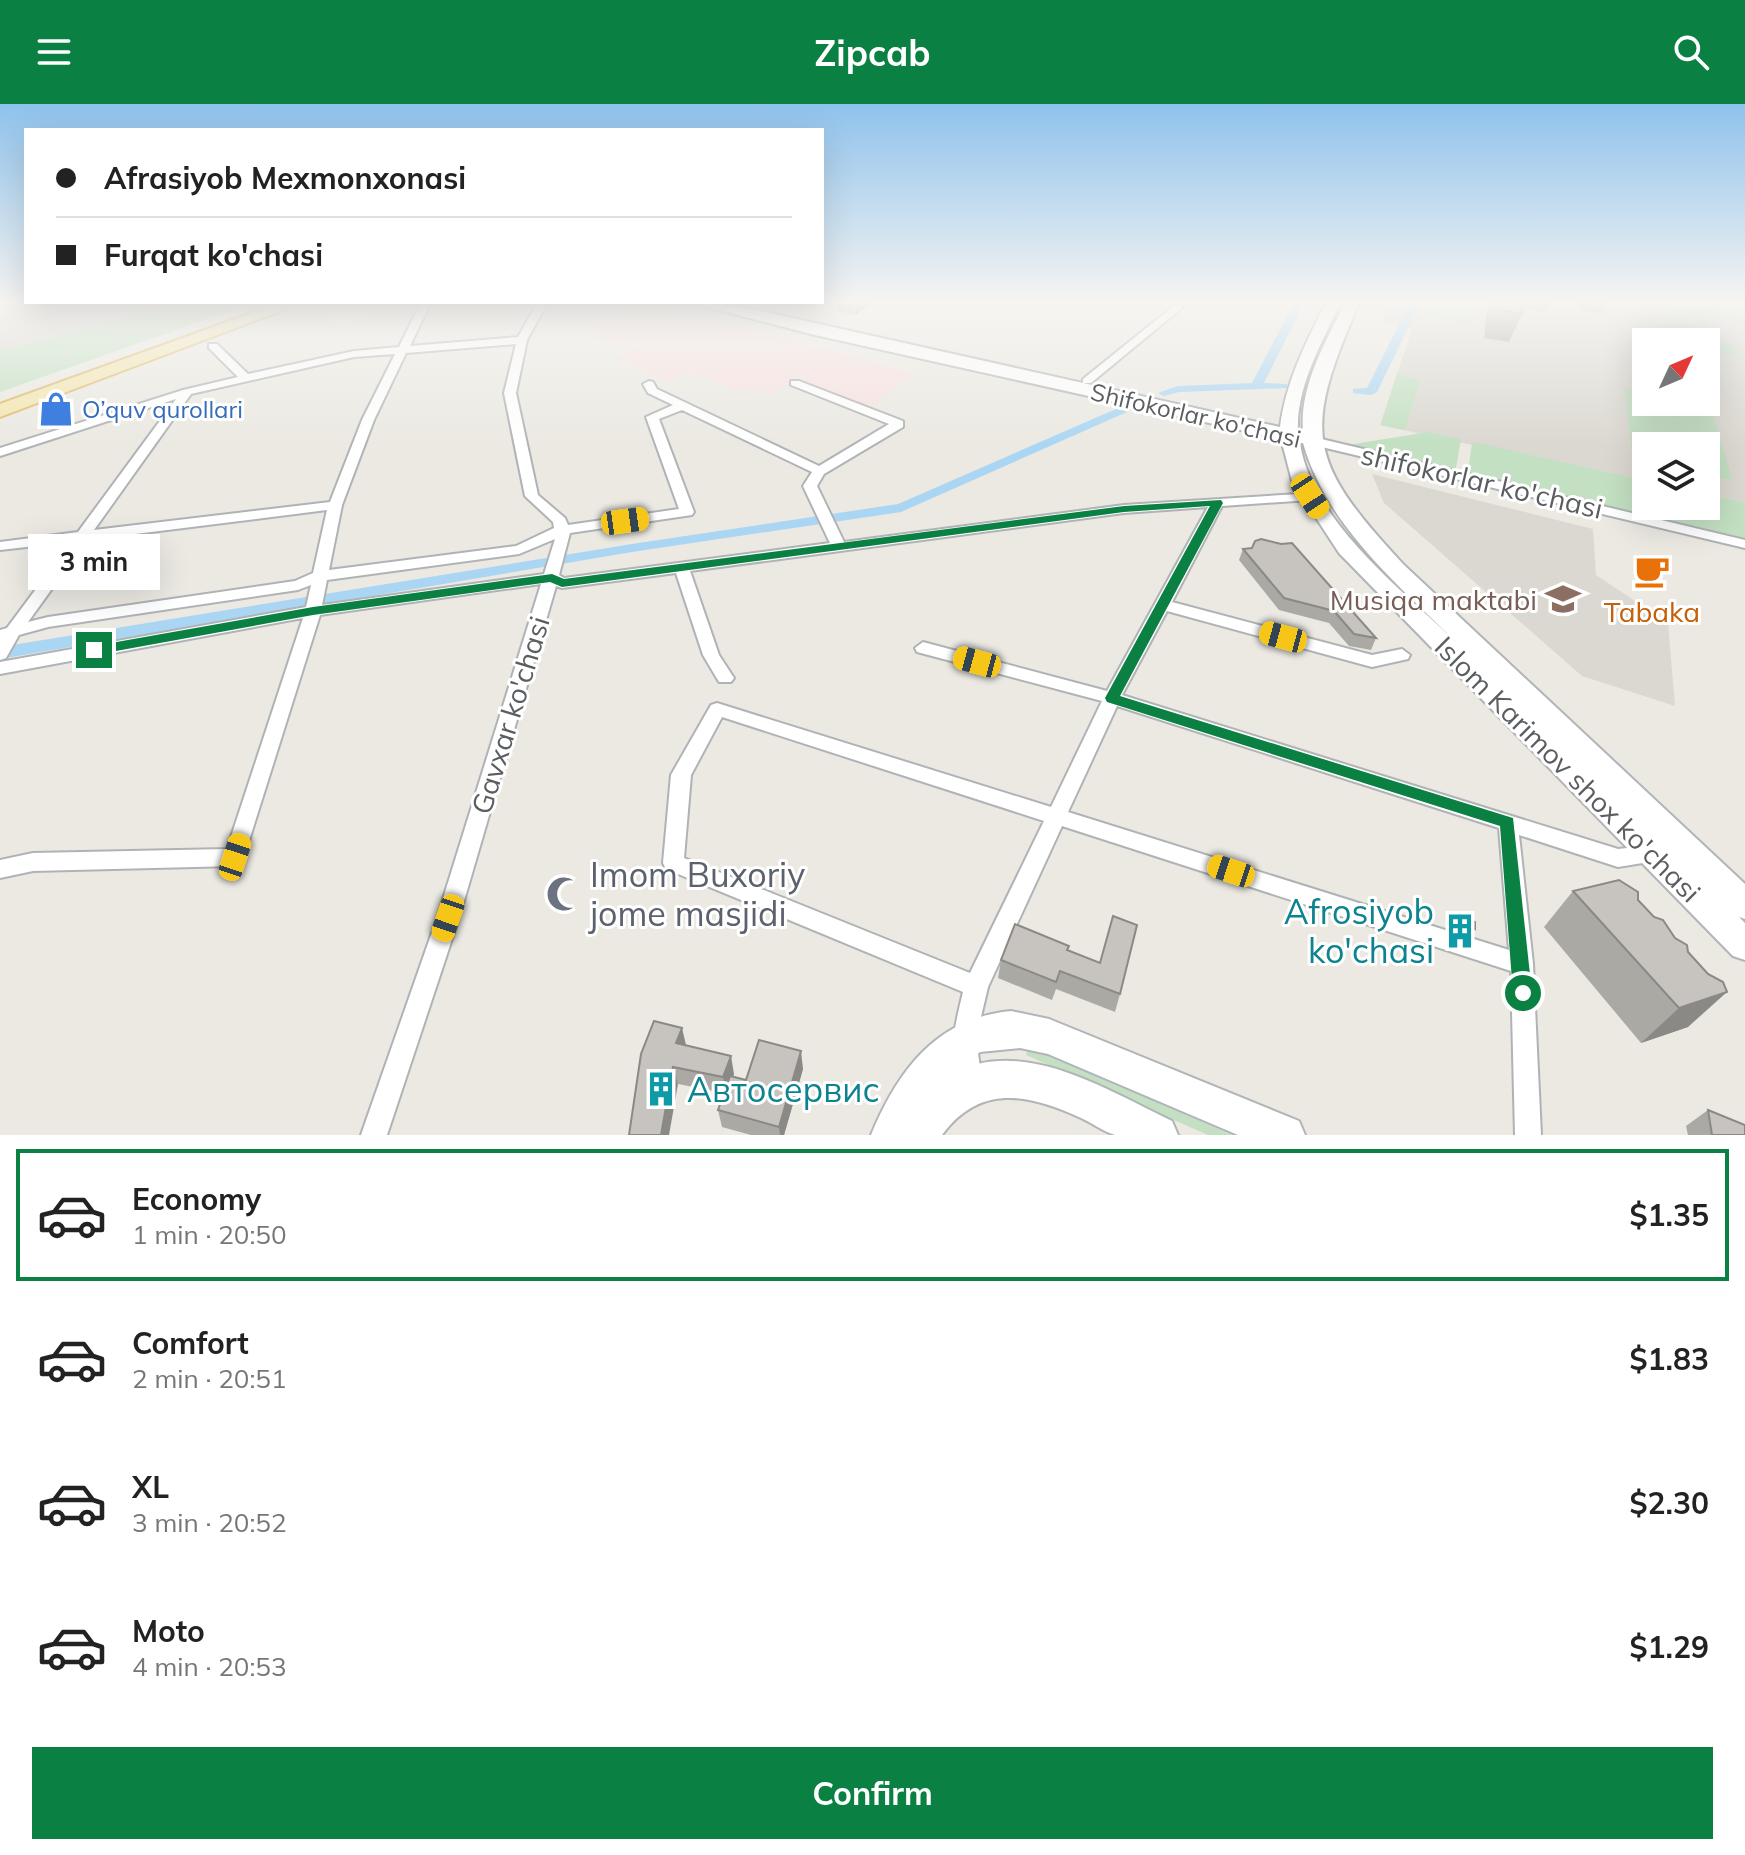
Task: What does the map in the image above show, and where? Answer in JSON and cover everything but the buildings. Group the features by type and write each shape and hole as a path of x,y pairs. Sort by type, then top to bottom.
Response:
{"main road":[{"path":"0,400 141,349"},
{"path":"0,411 169,349"},
{"name":"Shifokorlar ko'chasi","path":"905,349 1300,433"},
{"name":"Shifokorlar ko'chasi","path":"945,349 1300,433"},
{"name":"Islom Karimov shox ko'chasi","path":"1311,349 1297,377 1300,433 1335,496 1363,535 1745,905"},
{"name":"Islom Karimov shox ko'chasi","path":"1332,349 1320,378 1312,411 1292,456 1310,496 1347,548 1745,945"},
{"path":"891,1135 931,1069 964,1038 1013,1029 1049,1037 1285,1135"},
{"path":"918,1135 927,1118 952,1092 969,1083 1013,1078 1046,1084 1158,1135"}],"street":[{"path":"216,349 246,378"},
{"path":"0,452 187,392 354,354 412,349"},
{"path":"520,349 510,393 516,423 532,496 560,521 561,537"},
{"path":"1087,381 1126,349"},
{"path":"0,869 33,862 235,857 313,611 335,505 368,420 401,350"},
{"path":"795,383 899,424 819,471 810,486 839,547"},
{"path":"649,384 652,391 819,471"},
{"path":"0,654 6,634 85,535 187,392"},
{"path":"6,634 48,622 298,585 320,576 519,550 561,537 687,512 652,417 682,406"},
{"name":"shifokorlar ko'chasi","path":"1300,433 1745,544"},
{"path":"0,668 313,611 552,578 562,583 1124,509 1310,496"},
{"path":"969,1083 964,1038 976,986 1112,698 1217,503"},
{"path":"0,546 335,505"},
{"name":"Gavxar ko'chasi","path":"374,1135 448,918 552,578 561,537"},
{"path":"682,568 711,655 725,678"},
{"path":"1164,605 1372,661 1402,655"},
{"path":"923,648 1112,698 1618,858 1654,854"},
{"path":"976,986 673,863 681,775 717,709 1522,964"},
{"path":"1508,822 1522,964 1528,1135"}],"shaded area":[{"path":"631,349 826,349 913,373 869,409 793,381 771,395 748,388 739,392 692,372 669,382 616,358"},
{"path":"1405,349 1632,349 1632,416 1720,416 1720,349 1745,349 1745,503 1720,498 1720,432 1632,432 1632,480 1380,425"},
{"name":"Musiqa maktabi","path":"1372,474 1593,529 1596,575 1668,623 1675,706 1582,676 1384,503"}],"green space":[{"path":"3,349 122,349 0,392 0,350"},
{"path":"1720,349 1738,349 1739,357 1720,354"},
{"path":"1397,373 1420,380 1405,430 1381,425"},
{"path":"1624,387 1632,389 1632,416 1713,416 1718,432 1632,432 1632,451"},
{"path":"1428,432 1461,439 1456,468 1451,470 1348,445"},
{"path":"1720,439 1732,480 1720,478"},
{"path":"1472,444 1632,478 1632,513 1473,475 1468,471"},
{"path":"1720,497 1745,503 1745,540 1661,520 1720,520"},
{"path":"1029,1046 1232,1135 1208,1135 1026,1055"}],"waterway":[{"path":"1257,385 1275,349"},
{"path":"1357,391 1371,392 1392,349"},
{"path":"1164,393 1178,389 1283,386"},
{"path":"0,653 632,548 901,508 1132,406"}],"place":[{"name":"O’quv qurollari","path":"56,409"},
{"name":"Tabaka","path":"1652,571"},
{"name":"Musiqa maktabi","path":"1563,599"},
{"name":"Imom Buxoriy jome masjidi","path":"564,894"},
{"name":"Afrosiyob ko'chasi","path":"1460,931"},
{"name":"Автосервис","path":"661,1089"}],"route":[{"path":"94,650 313,611 552,578 562,583 1124,509 1217,503 1112,698 1508,822 1523,993"}]}
